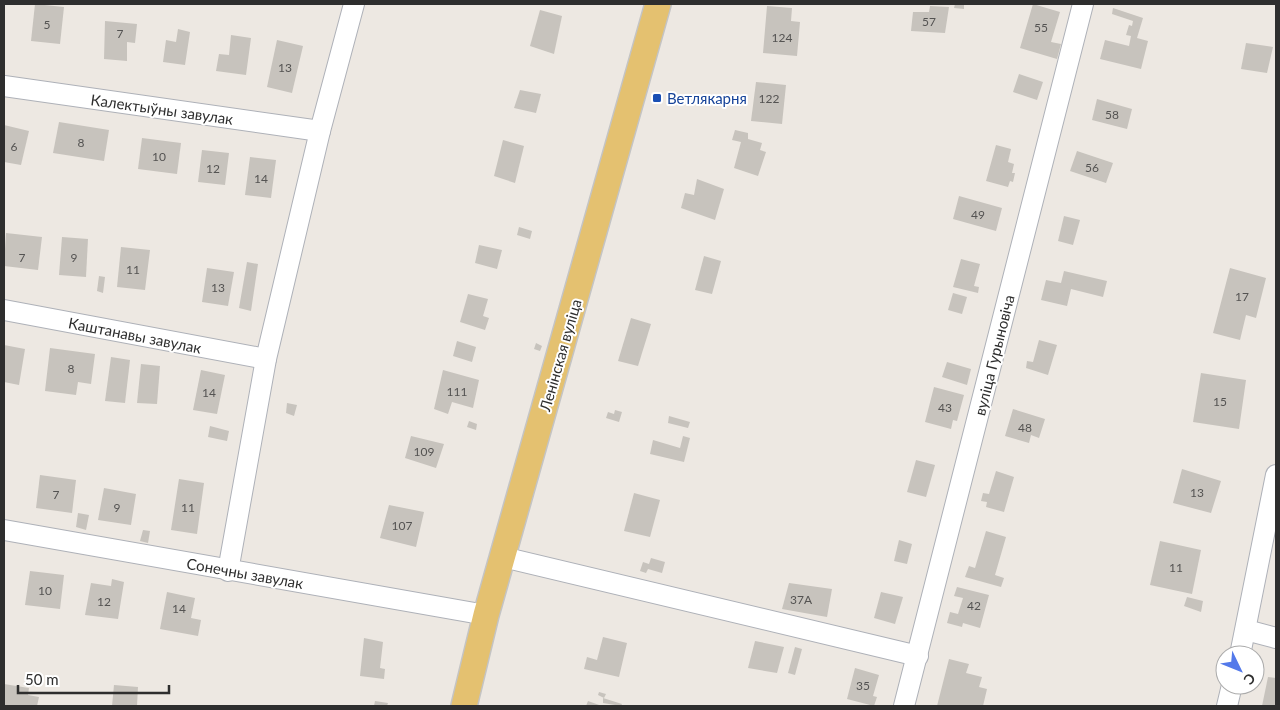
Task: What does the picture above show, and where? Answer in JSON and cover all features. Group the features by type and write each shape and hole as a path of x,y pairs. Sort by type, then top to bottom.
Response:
{"main road":[{"name":"Ленінская вуліца","path":"464,706 486,615 658,4"}],"street":[{"path":"228,571 266,359 320,132 354,4"},
{"name":"вуліца Гурыновіча","path":"904,706 1083,4"},
{"name":"Калектыўны завулак","path":"4,86 320,132"},
{"name":"Каштанавы завулак","path":"4,310 266,359"},
{"path":"1242,645 1276,475"},
{"name":"Сонечны завулак","path":"4,530 486,615"},
{"path":"503,557 918,656"},
{"path":"1246,630 1276,638"}],"building":[{"path":"35,4 64,7 60,44 31,41"},
{"path":"955,4 964,4 964,9 954,8"},
{"path":"1033,4 1060,12 1051,42 1061,44 1057,59 1020,48"},
{"path":"767,6 792,8 791,21 800,22 797,56 763,53"},
{"path":"930,6 949,7 945,33 911,31 913,12 929,12"},
{"path":"1113,8 1143,18 1137,38 1148,41 1141,69 1100,59 1105,40 1129,46 1131,36 1126,35 1129,25 1132,26 1133,21 1112,14"},
{"path":"540,10 562,16 554,54 530,46"},
{"path":"105,21 137,24 135,43 127,42 127,61 104,59"},
{"path":"178,29 190,32 185,65 163,62 166,40 176,42"},
{"path":"231,35 251,38 246,75 216,71 219,54 229,55"},
{"path":"277,40 303,46 292,93 267,87"},
{"path":"1246,43 1273,47 1267,73 1241,69"},
{"path":"1019,74 1043,82 1037,100 1013,92"},
{"path":"756,82 786,85 782,124 751,121"},
{"path":"520,90 541,94 536,113 514,108"},
{"path":"1097,99 1132,109 1127,129 1092,120"},
{"path":"59,122 109,130 104,161 53,153"},
{"path":"4,125 29,131 21,165 4,162"},
{"path":"735,130 748,133 748,139 762,143 760,150 766,152 758,176 734,168 741,142 732,140"},
{"path":"142,138 181,143 177,174 138,169"},
{"path":"503,140 524,146 515,183 494,176"},
{"path":"996,145 1011,149 1008,162 1014,164 1012,173 1015,173 1013,182 1010,181 1008,187 986,181"},
{"path":"202,150 229,153 225,185 198,182"},
{"path":"1077,151 1113,163 1106,183 1070,171"},
{"path":"250,157 276,160 271,198 245,195"},
{"path":"697,179 724,189 715,220 681,208 685,193 694,195"},
{"path":"959,196 1002,208 996,231 953,219"},
{"path":"1064,216 1080,220 1073,245 1058,241"},
{"path":"519,227 532,231 530,239 517,235"},
{"path":"6,233 42,237 38,270 4,266"},
{"path":"62,237 88,239 86,277 59,275"},
{"path":"479,245 502,250 497,269 475,263"},
{"path":"121,247 150,250 145,290 117,287"},
{"path":"704,256 721,261 712,294 695,290"},
{"path":"961,259 980,264 974,286 979,287 978,293 953,287"},
{"path":"247,262 258,264 251,311 239,308"},
{"path":"207,268 234,272 228,306 202,302"},
{"path":"1230,268 1266,278 1256,318 1246,315 1240,340 1213,333"},
{"path":"1064,271 1107,281 1103,297 1071,289 1067,306 1041,300 1046,280 1061,283"},
{"path":"99,276 105,277 103,293 97,291"},
{"path":"953,293 967,297 962,314 948,310"},
{"path":"468,294 488,299 483,316 489,318 485,330 460,322"},
{"path":"631,318 651,324 638,366 618,361"},
{"path":"1039,340 1057,345 1048,375 1026,368 1027,361 1033,362"},
{"path":"457,341 476,347 472,362 453,356"},
{"path":"536,343 542,346 540,351 534,349"},
{"path":"4,345 25,349 19,385 4,382"},
{"path":"50,348 95,354 91,384 78,382 76,395 45,391"},
{"path":"111,357 130,360 125,403 105,401"},
{"path":"947,362 971,369 967,385 942,377"},
{"path":"141,364 160,366 157,404 137,403"},
{"path":"201,370 225,375 217,414 193,410"},
{"path":"443,370 479,380 473,408 452,402 448,414 434,409"},
{"path":"1201,373 1246,380 1239,429 1193,422"},
{"path":"934,387 964,395 957,421 953,420 951,429 925,422"},
{"path":"287,403 297,405 294,416 286,413"},
{"path":"1013,409 1045,419 1039,438 1031,435 1029,443 1005,436"},
{"path":"615,410 622,412 619,422 606,418 608,412 614,414"},
{"path":"669,416 690,422 688,428 668,423"},
{"path":"469,421 477,424 476,430 467,427"},
{"path":"210,426 229,431 227,441 208,437"},
{"path":"411,436 444,444 436,468 405,458"},
{"path":"683,436 690,438 684,462 650,454 653,440 680,448"},
{"path":"916,460 935,465 926,497 907,492"},
{"path":"1182,469 1221,481 1211,513 1173,503"},
{"path":"996,471 1014,477 1004,512 986,507 987,502 981,501 983,493 989,494"},
{"path":"40,475 76,480 72,513 36,508"},
{"path":"179,479 204,483 197,534 171,530"},
{"path":"104,488 136,494 131,525 98,520"},
{"path":"634,493 660,500 650,537 624,531"},
{"path":"389,505 424,512 416,547 380,538"},
{"path":"78,513 89,515 86,530 76,527"},
{"path":"143,530 150,531 148,543 140,541"},
{"path":"986,531 1006,537 995,575 1004,578 1001,587 965,577 969,566 975,568"},
{"path":"899,540 912,544 907,564 894,561"},
{"path":"1160,541 1201,550 1192,594 1150,585"},
{"path":"651,558 665,562 662,573 648,569 646,573 640,571 643,562 649,564"},
{"path":"30,571 64,575 60,609 25,605"},
{"path":"112,579 124,582 118,619 85,615 91,583 111,586"},
{"path":"789,583 832,589 827,617 782,609"},
{"path":"957,587 989,595 980,628 963,623 962,627 947,623 950,612 958,614 963,598 954,596"},
{"path":"167,592 195,598 191,618 201,620 198,636 160,629"},
{"path":"881,592 903,597 895,624 874,618"},
{"path":"1187,597 1203,601 1201,612 1184,606"},
{"path":"603,637 627,643 619,677 584,669 587,657 597,660"},
{"path":"364,638 383,642 380,668 385,669 384,679 360,676"},
{"path":"755,641 784,647 777,673 748,668"},
{"path":"795,647 802,649 795,675 788,673"},
{"path":"949,659 969,664 966,673 982,677 979,687 987,689 983,706 937,706"},
{"path":"855,668 879,675 873,696 877,697 874,706 847,699"},
{"path":"1268,677 1276,678 1276,706 1262,706"},
{"path":"4,684 29,688 28,695 39,697 37,706 4,706"},
{"path":"114,685 138,687 137,706 112,706"},
{"path":"599,692 606,694 604,698 598,695"},
{"path":"603,698 622,704 621,706 603,703"},
{"path":"375,701 388,703 387,706 374,706"},
{"path":"588,701 602,706 586,706"}],"place":[{"name":"Ветлякарня","path":"657,98"}]}
